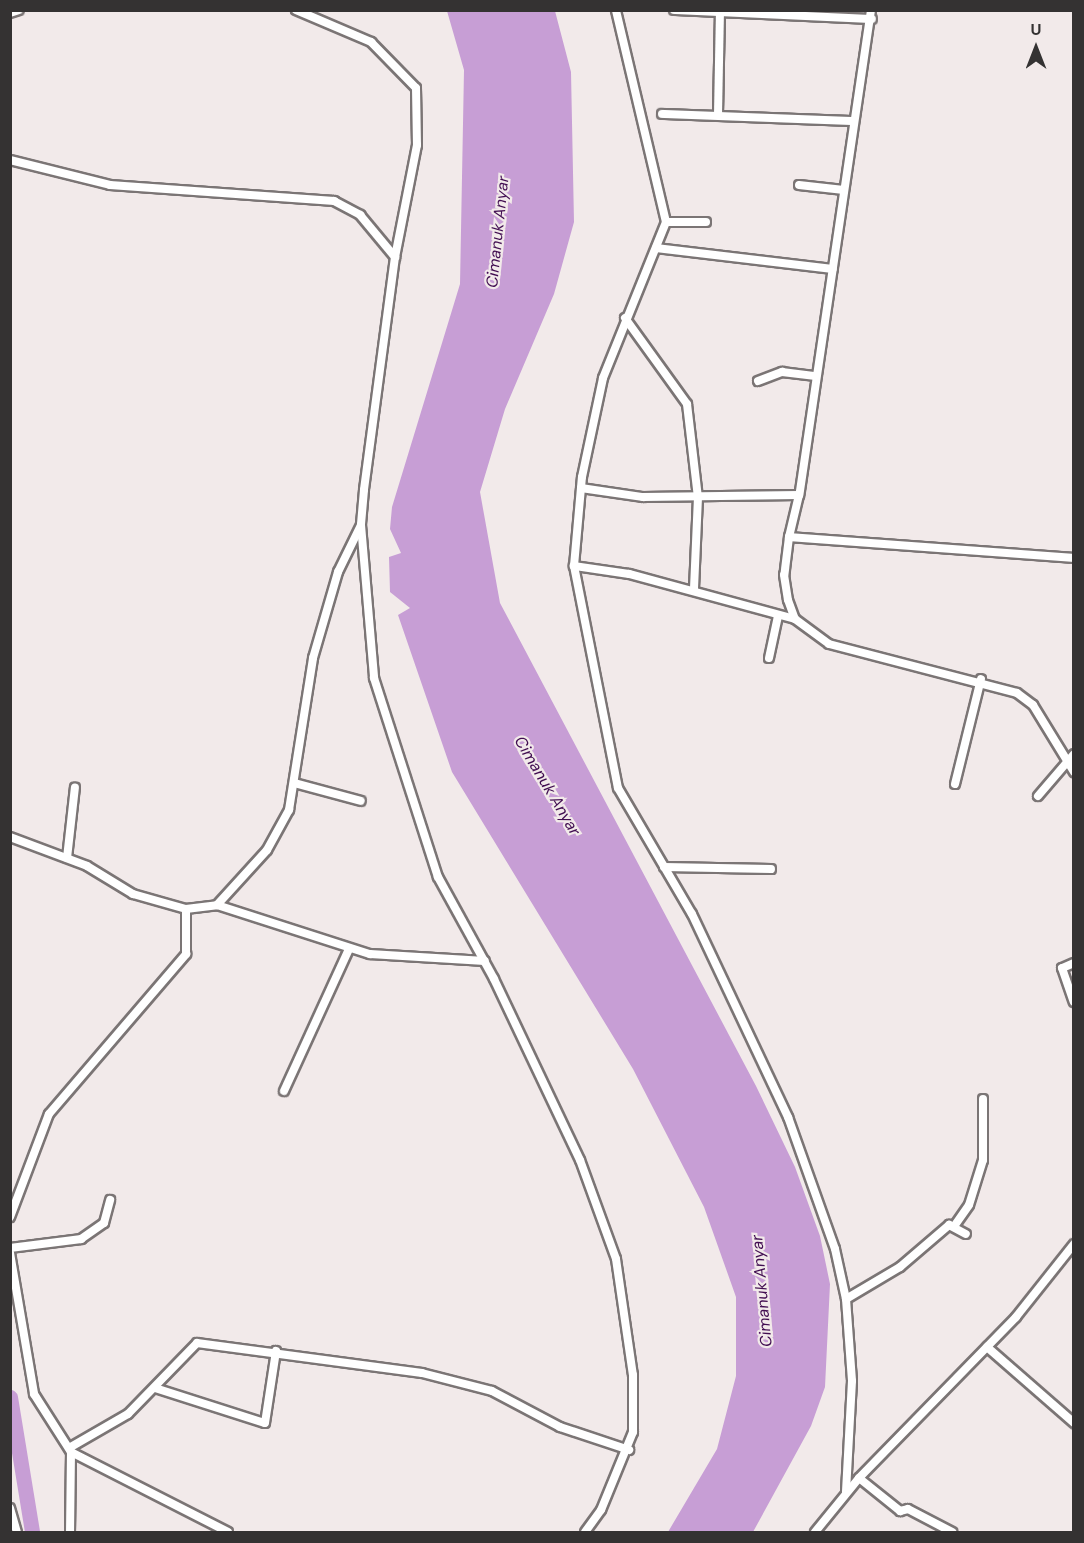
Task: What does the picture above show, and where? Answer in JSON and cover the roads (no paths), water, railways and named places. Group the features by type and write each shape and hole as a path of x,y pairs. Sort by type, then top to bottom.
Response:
{"street":[{"path":"10,13 19,10"},
{"path":"296,10 371,42 416,88 417,145 395,256 361,525 381,708 438,877 485,961 606,1222 633,1375 629,1450 585,1533"},
{"path":"616,10 666,222 625,318 603,378 581,489 574,566 618,788 664,867 788,1117 817,1191 846,1299 852,1381 846,1492"},
{"path":"674,10 720,14 872,15 854,121 794,537 784,575 795,619"},
{"path":"718,114 720,14"},
{"path":"662,114 718,114 854,121"},
{"path":"10,160 110,185 334,201 360,215 395,256"},
{"path":"799,185 844,190"},
{"path":"666,222 706,222"},
{"path":"656,248 833,269"},
{"path":"625,318 687,404 698,497 694,590"},
{"path":"758,381 782,372 816,376"},
{"path":"581,489 698,497 800,495"},
{"path":"217,905 279,834 294,783 317,641 338,573 361,525"},
{"path":"794,537 1074,558"},
{"path":"574,566 694,590 778,616 795,619 829,644 1004,686 1033,705 1074,772"},
{"path":"769,658 778,616"},
{"path":"955,784 981,679"},
{"path":"1038,796 1074,754"},
{"path":"294,783 361,801"},
{"path":"67,858 75,787"},
{"path":"10,837 67,858 133,894 186,909 217,905 350,948 438,962 485,961"},
{"path":"664,867 771,869"},
{"path":"10,1217 49,1114 186,954 186,909"},
{"path":"284,1091 350,948"},
{"path":"1074,963 1062,971 1074,1002"},
{"path":"846,1299 886,1277 956,1225 969,1205 983,1160 983,1099"},
{"path":"10,1248 81,1239 104,1223 110,1200"},
{"path":"956,1225 966,1234"},
{"path":"815,1533 846,1492 987,1347 1074,1244"},
{"path":"10,1253 34,1394 70,1450 228,1533"},
{"path":"70,1450 128,1414 155,1388 192,1344 276,1352 422,1373 492,1391 560,1427 629,1450"},
{"path":"987,1347 1074,1423"},
{"path":"155,1388 265,1423 276,1352"},
{"path":"70,1450 70,1533"},
{"path":"859,1478 900,1511 908,1509 952,1533"},
{"path":"10,1508 17,1533"}],"water":[{"name":"Cimanuk Anyar","path":"447,11 555,11 571,72 574,222 554,294 505,409 480,492 500,603 756,1086 795,1167 820,1236 830,1284 825,1387 811,1426 753,1532 668,1532 717,1449 736,1376 736,1297 704,1207 633,1069 452,772 398,615 410,608 390,592 389,557 401,553 390,529 392,507 460,284 464,70"}],"waterway":[{"path":"10,1397 32,1532"}]}
